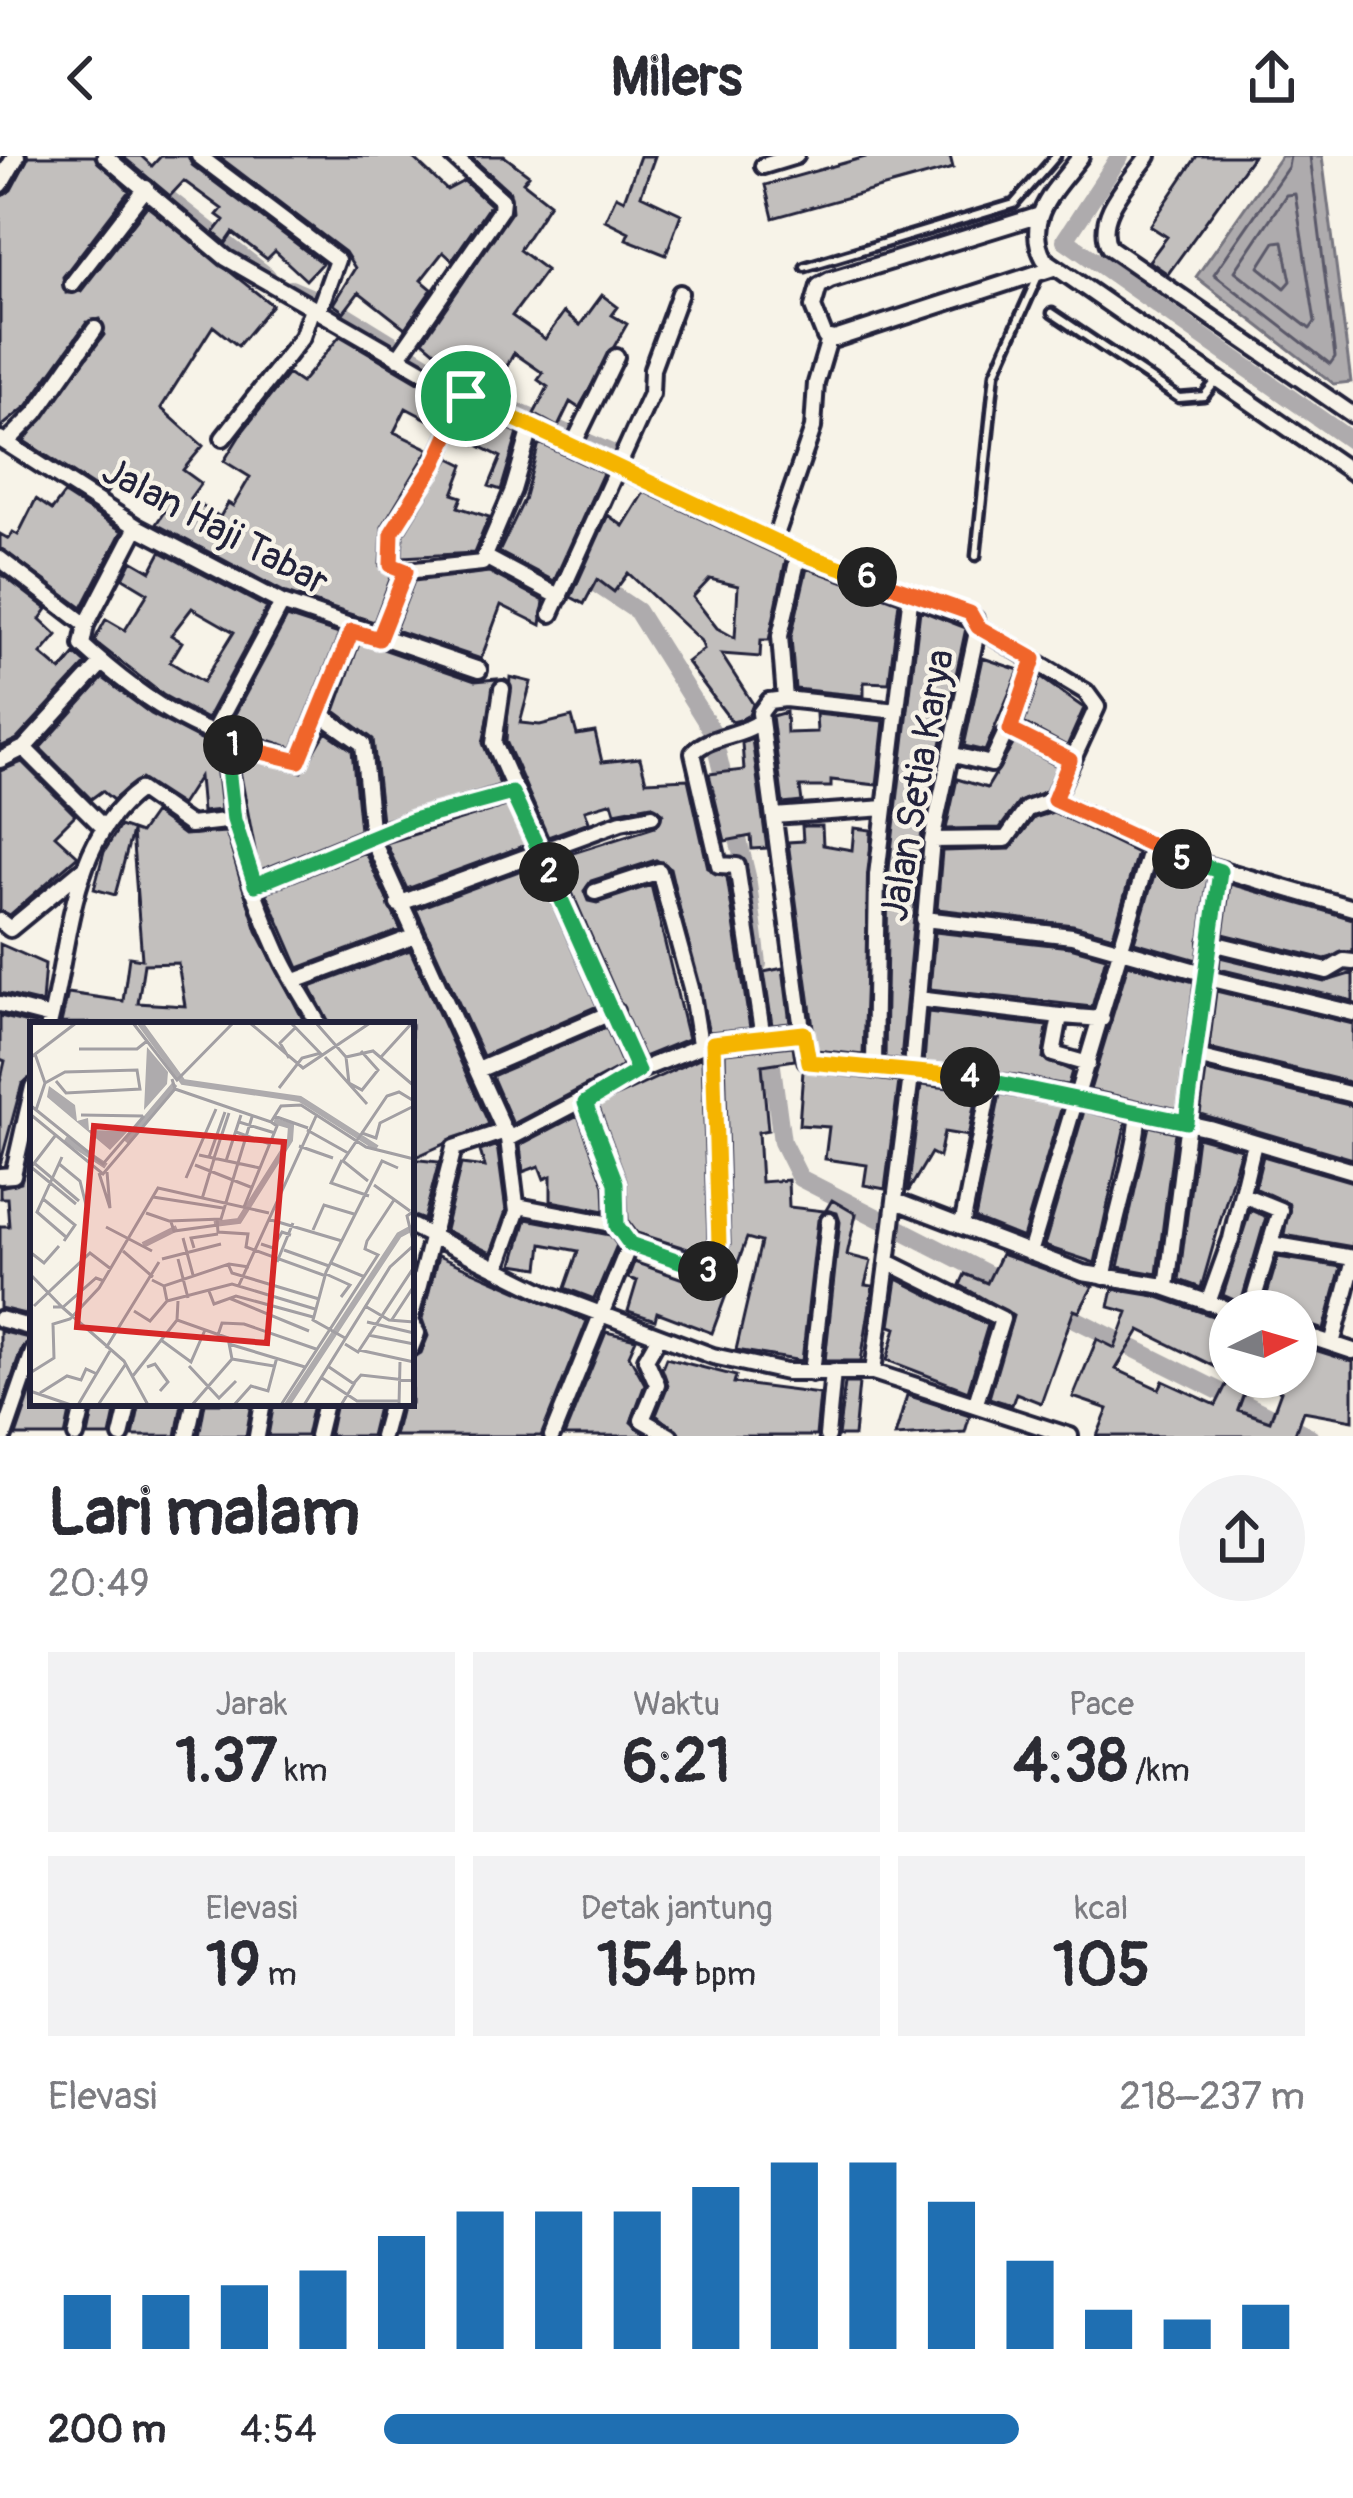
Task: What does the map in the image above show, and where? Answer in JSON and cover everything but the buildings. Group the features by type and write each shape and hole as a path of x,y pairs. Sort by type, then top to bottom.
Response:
{"street":[{"path":"0,184 16,156"},
{"name":"Jalan Setia Karya","path":"105,156 226,259 466,396 620,464 800,553 970,613 978,627 932,840 913,1068 873,1372"},
{"path":"199,156 338,260 302,337 223,438"},
{"path":"398,358 501,209 502,200 453,156"},
{"path":"763,166 796,156"},
{"path":"775,538 813,428 816,383 829,339 813,307 819,286 1037,216 1081,156"},
{"path":"1148,156 1105,219 1103,234 1109,247 1353,415"},
{"path":"72,284 146,188"},
{"path":"1037,216 1037,246 1046,271 1353,473"},
{"path":"829,339 1046,271"},
{"path":"551,614 581,557 651,394 652,369 680,293"},
{"path":"3,441 36,413 95,328"},
{"path":"574,443 616,357"},
{"path":"466,396 435,464 392,532 391,565 406,571 482,563 513,490 532,425"},
{"name":"Jalan Haji Tabar","path":"3,441 137,527 282,604 479,670"},
{"path":"137,527 81,643 151,701 218,740 299,761 322,715 352,631"},
{"path":"785,699 780,636 800,553"},
{"path":"485,557 561,594"},
{"path":"0,559 86,625"},
{"path":"379,639 406,571"},
{"path":"874,1064 875,898 911,593"},
{"path":"282,604 218,740 234,820 255,885 278,951 312,1022"},
{"path":"978,627 1096,700 1054,800"},
{"path":"950,754 992,764 1010,730 1034,659"},
{"path":"0,760 24,748 102,663"},
{"path":"502,688 494,743 512,793 615,1011 638,1071"},
{"path":"897,711 785,699 764,705 761,722 809,1062 913,1068 1078,1098 1186,1122 1353,1171"},
{"path":"322,715 363,744 372,838 506,1135 518,1206 497,1269"},
{"path":"761,722 699,745 693,753 719,865 737,866 764,1038"},
{"path":"1010,730 1070,760"},
{"path":"24,748 102,826"},
{"path":"0,1004 51,1021 84,868 102,826 140,790 190,825 234,820"},
{"path":"255,885 413,820 512,793"},
{"path":"932,840 1004,841 1027,809 1054,800 1151,847 1353,908"},
{"path":"774,816 885,808"},
{"path":"398,904 621,822 652,816"},
{"path":"1030,1253 1151,847"},
{"path":"0,921 10,929 84,868"},
{"path":"585,1103 616,1183 617,1226 630,1244 707,1271 712,1268 719,1244 707,1043 659,871 596,892"},
{"path":"1167,1287 1203,975 1220,871"},
{"path":"924,919 1072,936 1353,1013"},
{"path":"295,981 413,937"},
{"path":"1208,942 1327,971 1344,961 1353,962"},
{"path":"918,999 1102,1019"},
{"path":"478,1070 615,1011"},
{"path":"1062,1016 1053,1054 1088,1064"},
{"path":"414,1310 454,1148 506,1135 585,1103 638,1071 707,1043 804,1033"},
{"path":"1193,1056 1353,1094"},
{"path":"962,1226 991,1081"},
{"path":"0,1176 13,1175 30,1109"},
{"path":"1103,1277 1138,1133 1137,1111"},
{"path":"897,1204 1103,1277 1167,1287 1208,1303 1243,1195 1254,1143"},
{"path":"1243,1195 1279,1207 1257,1290"},
{"path":"518,1206 617,1226"},
{"path":"812,1373 829,1221"},
{"path":"414,1227 497,1269 658,1338 763,1368 873,1372 1070,1436"},
{"path":"552,1436 630,1244"},
{"path":"1271,1244 1353,1261 1332,1344"},
{"path":"888,1262 1002,1319 976,1403"},
{"path":"0,1319 30,1327"},
{"path":"658,1338 646,1359 657,1384 642,1420 670,1436"},
{"path":"1317,1339 1353,1351"},
{"path":"4,1436 30,1361"},
{"path":"827,1436 833,1371"},
{"path":"76,1436 83,1406"},
{"path":"121,1436 128,1406"},
{"path":"187,1436 193,1406"},
{"path":"257,1436 262,1406"},
{"path":"317,1436 324,1406"},
{"path":"382,1436 390,1406"}],"lane":[{"path":"805,267 1014,204 1056,156"},
{"path":"1037,183 1054,193"},
{"path":"976,556 995,373 1046,271"},
{"path":"1052,314 1179,398 1204,396 1217,380"}],"water":[{"path":"1281,156 1322,156 1351,382 1334,384 1196,277"}],"waterway":[{"path":"1120,156 1065,240 1353,442"},
{"path":"133,171 267,276"},
{"path":"291,289 329,305 454,382"},
{"path":"479,395 573,436"},
{"path":"582,440 616,455"},
{"path":"587,549 577,571 637,611 712,731 747,876 758,964"},
{"path":"766,1021 782,1142 800,1178 1011,1286"},
{"path":"1051,1307 1309,1436"}],"route":[{"path":"466,396 620,464 800,553 970,613 978,627 1034,659 1010,730 1070,760 1054,800 1161,852 1220,871 1186,1122 960,1075 809,1062 804,1033 713,1043 719,1244 707,1271 630,1244 617,1226 616,1183 585,1103 638,1071 615,1011 512,793 413,820 255,885 234,820 225,743 299,761 322,715 352,631 379,639 406,571 391,565 392,532 435,464 466,396"}]}
